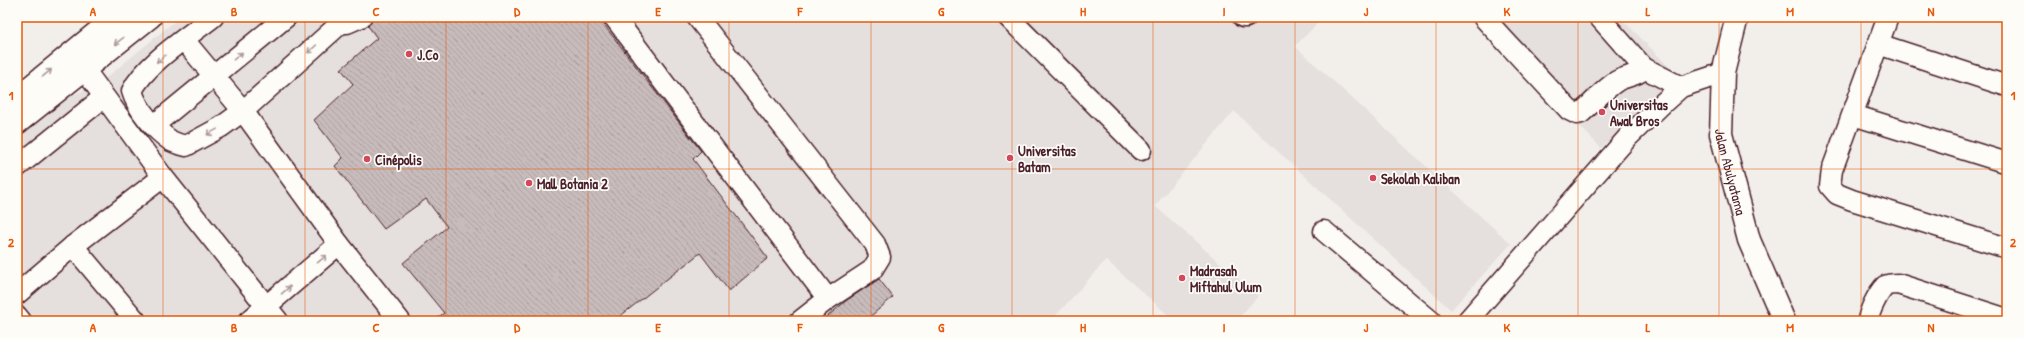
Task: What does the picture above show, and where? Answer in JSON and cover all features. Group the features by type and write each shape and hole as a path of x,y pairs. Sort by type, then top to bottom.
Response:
{"main road":[{"path":"17,98 116,17"},
{"path":"17,123 150,17"},
{"name":"Jalan Abulyatama","path":"1737,17 1723,73 1721,134 1749,240 1784,321"}],"street":[{"path":"213,17 150,68 137,80 132,91 135,101 154,125 172,141 186,146 221,127 243,111 338,20 347,23 361,17"},
{"path":"154,125 286,17"},
{"path":"614,17 828,299"},
{"path":"697,17 875,244 880,257 872,270 828,299 800,321"},
{"path":"1008,17 1141,150"},
{"path":"1483,17 1568,110 1573,113 1581,113 1616,81 1628,75 1636,74 1644,68"},
{"path":"1599,17 1644,68 1681,86"},
{"path":"1888,17 1832,170 1830,186 1833,191 1852,200 2007,248"},
{"path":"184,40 243,111 339,244 400,321"},
{"path":"1878,44 2007,86"},
{"path":"84,69 163,177 272,314"},
{"path":"1467,321 1629,136 1681,86 1723,73"},
{"path":"17,167 104,97"},
{"path":"1853,115 2007,164"},
{"path":"17,294 73,246 163,177"},
{"path":"1324,231 1431,321"},
{"path":"249,321 272,314 339,244"},
{"path":"73,246 136,321"},
{"path":"1868,321 1869,315 1886,285 1898,284 2007,319"},
{"path":"17,316 21,321"}],"shaded area":[{"path":"180,17 1324,17 1295,46 1511,244 1451,310 1234,111 1155,206 1258,296 1236,321 1175,321 1106,260 1051,321 17,321 17,137 65,99 101,82"},
{"name":"Universitas Awal Bros","path":"1474,17 1620,17 1677,75 1601,148"}],"building":[{"name":"Mall Botania 2","path":"372,17 598,17 701,151 693,159 768,258 729,291 700,253 614,321 433,321 444,313 403,263 447,227 426,199 384,229 335,166 343,158 314,120 353,84 341,69 377,38 368,26"},
{"path":"879,279 893,297 865,321 822,321 847,300"}],"place":[{"name":"J.Co","path":"409,54"},
{"name":"Universitas Awal Bros","path":"1602,112"},
{"name":"Universitas Batam","path":"1010,158"},
{"name":"Cinépolis","path":"367,159"},
{"name":"Sekolah Kaliban","path":"1373,178"},
{"name":"Mall Botania 2","path":"529,183"},
{"name":"Madrasah Miftahul Ulum","path":"1182,278"}]}
